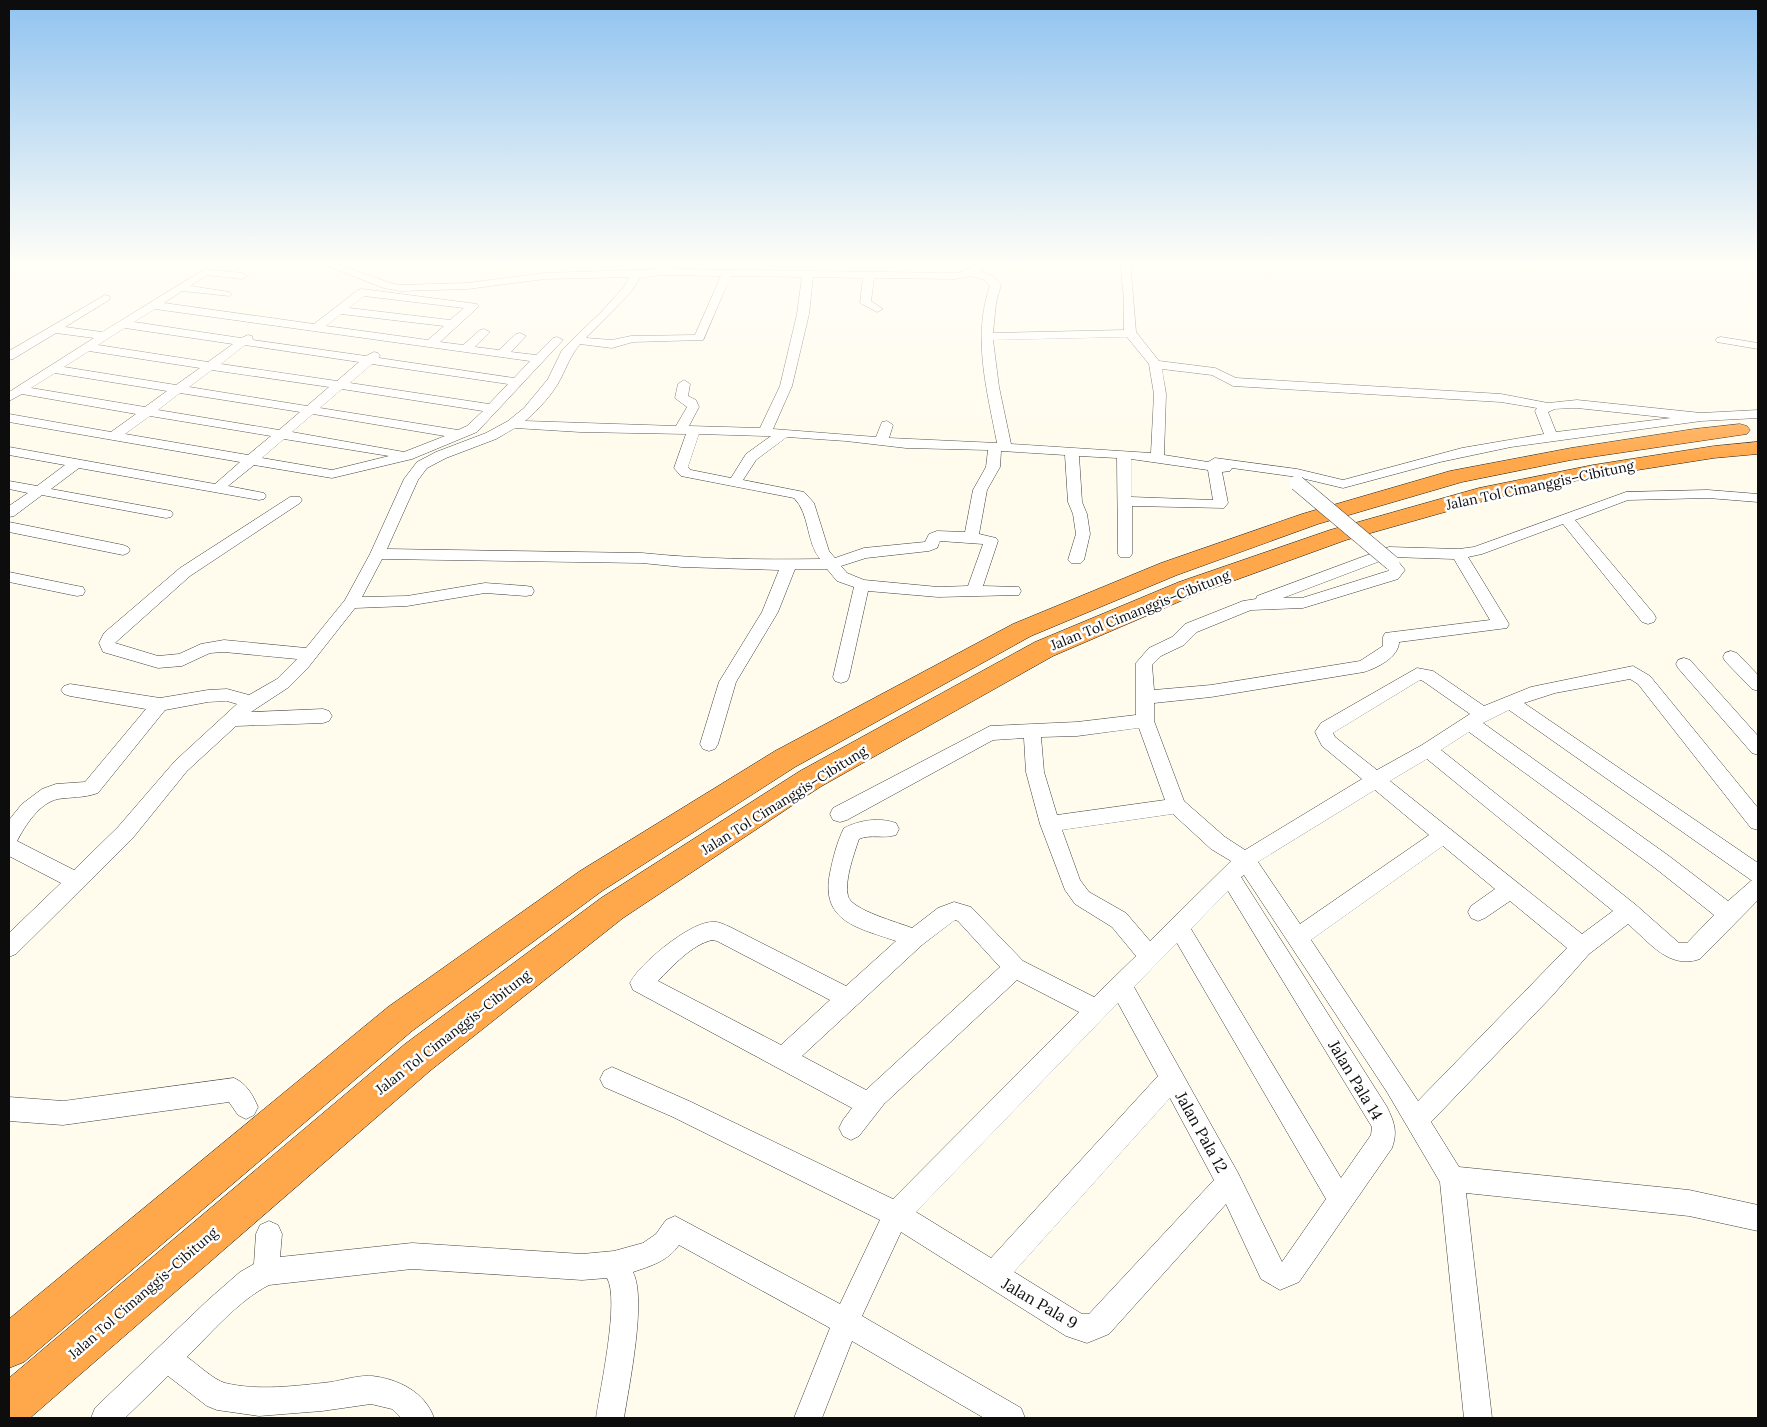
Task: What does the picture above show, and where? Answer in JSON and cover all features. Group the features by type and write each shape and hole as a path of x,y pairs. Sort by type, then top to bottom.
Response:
{"highway":[{"name":"Jalan Tol Cimanggis–Cibitung","path":"9,1346 400,1019 590,881 785,759 1022,630 1169,569 1291,525 1458,476 1694,435 1758,429"},
{"name":"Jalan Tol Cimanggis–Cibitung","path":"9,1407 418,1057 612,908 810,779 1044,649 1188,588 1347,532 1487,493 1593,471 1714,452 1758,448"}],"street":[{"path":"14,393 117,328"},
{"path":"147,328 516,382"},
{"path":"114,436 262,328"},
{"path":"334,328 394,339 538,359"},
{"path":"431,344 448,328"},
{"path":"9,947 125,834 181,766 251,702 283,683 310,654 352,603 377,554 411,479 422,465 441,455 491,436 513,424 529,411 549,388 566,353 590,328"},
{"path":"577,340 612,344 622,343 631,339 699,338 704,328"},
{"path":"766,432 786,386 800,328"},
{"path":"971,537 980,490 993,466 1000,447 986,338 987,328"},
{"path":"1129,328 1130,333 1155,364 1160,394 1157,457"},
{"path":"9,356 54,329 104,336"},
{"path":"466,349 484,332"},
{"path":"986,338 1130,333"},
{"path":"502,354 520,336"},
{"path":"218,488 394,339"},
{"path":"9,418 332,474 407,456 472,429 557,340"},
{"path":"1721,340 1758,346"},
{"path":"86,348 492,408"},
{"path":"1155,364 1215,372 1233,382 1501,398 1546,406 1576,404 1701,417"},
{"path":"52,369 459,434"},
{"path":"684,384 681,398 692,403 693,406 681,468 686,473 694,476 799,495 807,503 822,552 842,577 862,585 938,592 1013,591"},
{"path":"14,393 147,412 407,456"},
{"path":"1546,406 1541,411 1552,436"},
{"path":"1125,501 1219,505 1221,504 1214,467 1215,462 1262,466 1343,484 1415,463 1488,447 1552,436 1645,427 1701,417 1758,414"},
{"path":"513,424 580,428 766,432 906,444 1124,454 1157,457 1214,467 1281,474 1297,483 1392,563 1397,570 1393,576 1303,603 1250,605"},
{"path":"881,441 886,424"},
{"path":"734,483 751,457 784,433"},
{"path":"9,451 259,496"},
{"path":"1072,452 1074,502 1080,514 1083,534 1076,560"},
{"path":"1124,454 1125,554"},
{"path":"9,513 77,463"},
{"path":"9,485 166,514"},
{"path":"1478,1418 1452,1179 1395,1084 1297,938 1218,842 1177,806 1145,721 1144,663 1154,652 1178,641 1191,628 1389,552 1459,554 1476,551 1626,496 1708,494 1758,498"},
{"path":"295,500 185,572 110,637 106,643 109,648 158,662 182,660 207,648 224,646 310,654"},
{"path":"1567,519 1648,618"},
{"path":"9,527 124,550"},
{"path":"377,554 642,558 682,562 789,565 832,564 864,553 929,546 932,545 936,536 971,537 991,541 974,591"},
{"path":"1146,697 1211,691 1364,666 1379,658 1391,648 1392,637 1501,624 1459,554"},
{"path":"709,744 728,682 770,612 789,565"},
{"path":"9,577 76,591"},
{"path":"841,677 862,585"},
{"path":"352,603 407,601 485,588 526,591"},
{"path":"1731,657 1758,685"},
{"path":"1684,664 1758,748"},
{"path":"808,1418 846,1322 896,1214 1096,1009 1238,868 1377,779 1428,750 1476,719 1510,702 1555,686 1632,672 1644,680 1758,822"},
{"path":"1582,947 1328,741 1324,732 1411,677 1422,674 1476,719 1729,914"},
{"path":"70,690 160,705 208,696 227,695 251,702"},
{"path":"1510,702 1758,874"},
{"path":"9,837 15,825 38,800 54,792 91,788 160,705"},
{"path":"230,720 323,716"},
{"path":"840,814 990,733 1077,729 1145,721"},
{"path":"1032,730 1035,772 1050,824 1072,884 1082,898 1119,920 1150,957"},
{"path":"1428,750 1629,910 1672,950 1692,952 1758,887"},
{"path":"1050,824 1177,806"},
{"path":"890,829 860,829 851,834 837,892 840,903 850,913 915,938"},
{"path":"1297,938 1444,835"},
{"path":"9,847 77,881"},
{"name":"Jalan Pala 14","path":"1238,868 1379,1115 1384,1127 1383,1139 1341,1201 1290,1273 1280,1277"},
{"path":"1478,912 1510,890"},
{"path":"1416,1120 1544,989 1582,947 1629,910"},
{"path":"783,1058 915,938 945,915 954,911 964,913 1015,968 1096,1009"},
{"path":"1179,928 1341,1201"},
{"path":"848,998 712,930 700,934 684,944 642,983 869,1104"},
{"path":"851,1128 869,1104 1015,968"},
{"name":"Jalan Pala 12","path":"1121,986 1230,1182 1270,1270 1280,1277"},
{"path":"993,1276 1172,1078"},
{"name":"Jalan Pala 9","path":"612,1079 681,1109 896,1214 1076,1326 1088,1329 1099,1324 1230,1182"},
{"path":"9,1109 63,1113 234,1090 246,1107"},
{"path":"1452,1179 1689,1203 1758,1218"},
{"path":"105,1418 249,1281 266,1272 412,1256 582,1267 614,1264 649,1254 665,1242 676,1229 846,1322 1011,1418"},
{"path":"266,1272 269,1234"},
{"path":"610,1418 626,1308 625,1283 614,1264"},
{"path":"166,1358 217,1396 259,1402 322,1397 371,1390 400,1397 420,1418"}]}
